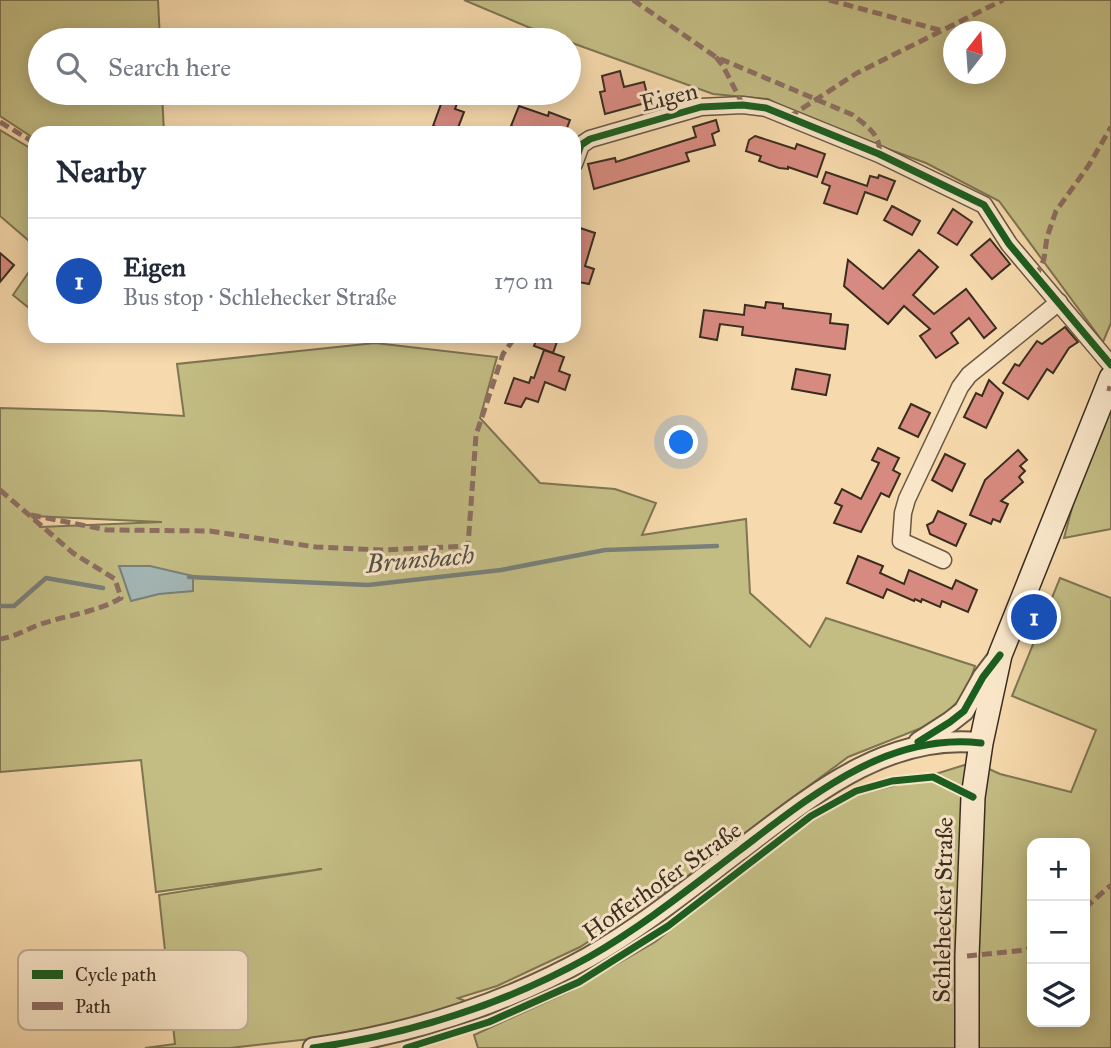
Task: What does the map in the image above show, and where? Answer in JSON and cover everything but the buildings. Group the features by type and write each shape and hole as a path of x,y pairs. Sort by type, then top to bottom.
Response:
{"main road":[{"name":"Schlehecker Straße","path":"967,1048 970,848 973,797 981,743 1000,655 1111,378"}],"street":[{"name":"Eigen","path":"581,145 590,139 669,116 722,105 766,108 914,170 984,205 1009,244 1111,365"},
{"path":"943,561 901,541 907,499 968,374 1059,302"},
{"path":"903,751 950,722 964,710 983,677 1000,655"},
{"name":"Hofferhofer Straße","path":"313,1048 442,1021 484,1006 556,974 649,919 818,791 870,763 903,751 956,740 981,743"}],"shaded area":[{"path":"0,0 158,0 159,28 28,28 28,105 163,105 164,126 28,126 28,134 0,116"},
{"path":"464,0 1111,0 1111,323 1103,342 999,201 926,163 804,118 768,99 713,94 581,46 581,28 531,28"},
{"path":"0,130 28,147 28,240 0,216"},
{"path":"28,273 28,307 13,295"},
{"path":"375,343 497,357 480,418 540,483 615,489 656,503 642,535 746,519 750,593 810,647 826,618 975,666 966,693 939,721 848,757 681,881 580,947 497,986 458,998 468,1002 355,1034 230,1048 145,1048 175,1044 173,1030 248,1030 248,950 165,950 159,895 322,869 156,892 141,760 0,772 0,408 184,416 177,364","holes":["32,516 162,522 40,527"]},
{"path":"1111,378 1111,529 1064,538 1097,414"},
{"path":"119,566 150,566 193,576 193,591 159,594 131,601"},
{"path":"1060,578 1111,598 1111,1048 478,1048 474,1035 570,991 655,942 790,835 833,806 856,795 974,762 1000,774 1071,792 1096,730 1012,696"}],"waterway":[{"name":"Brunsbach","path":"189,577 368,585 501,570 605,550 717,546"},
{"name":"Brunsbach","path":"0,606 14,606 46,578 103,588"}],"marked path":[{"path":"633,0 716,57 853,115 876,137 879,154"},
{"path":"829,0 943,31"},
{"path":"789,117 857,73 1003,0"},
{"path":"716,57 743,105"},
{"path":"0,122 28,139"},
{"path":"1036,277 1044,259 1047,237 1056,211 1089,165 1111,127"},
{"path":"31,515 107,530 210,531 316,547 382,550 468,546 476,435 503,354 511,343"},
{"path":"1107,388 1111,389"},
{"path":"0,490 73,553 115,579 121,598 102,607 0,639"},
{"path":"1090,904 1111,885"},
{"path":"967,956 1027,950"}],"cycle path":[{"path":"581,145 590,139 701,107 743,105 766,108 879,154 984,205 1009,244 1111,365"},
{"path":"918,742 964,711 983,677 1000,655"},
{"path":"313,1048 420,1026 523,990 589,957 628,932 794,809 852,772 914,747 947,742 981,743"},
{"path":"406,1048 489,1022 579,982 668,926 811,816 856,791 892,781 933,777 973,797"}],"place":[{"name":"Eigen","path":"1034,617"}]}
